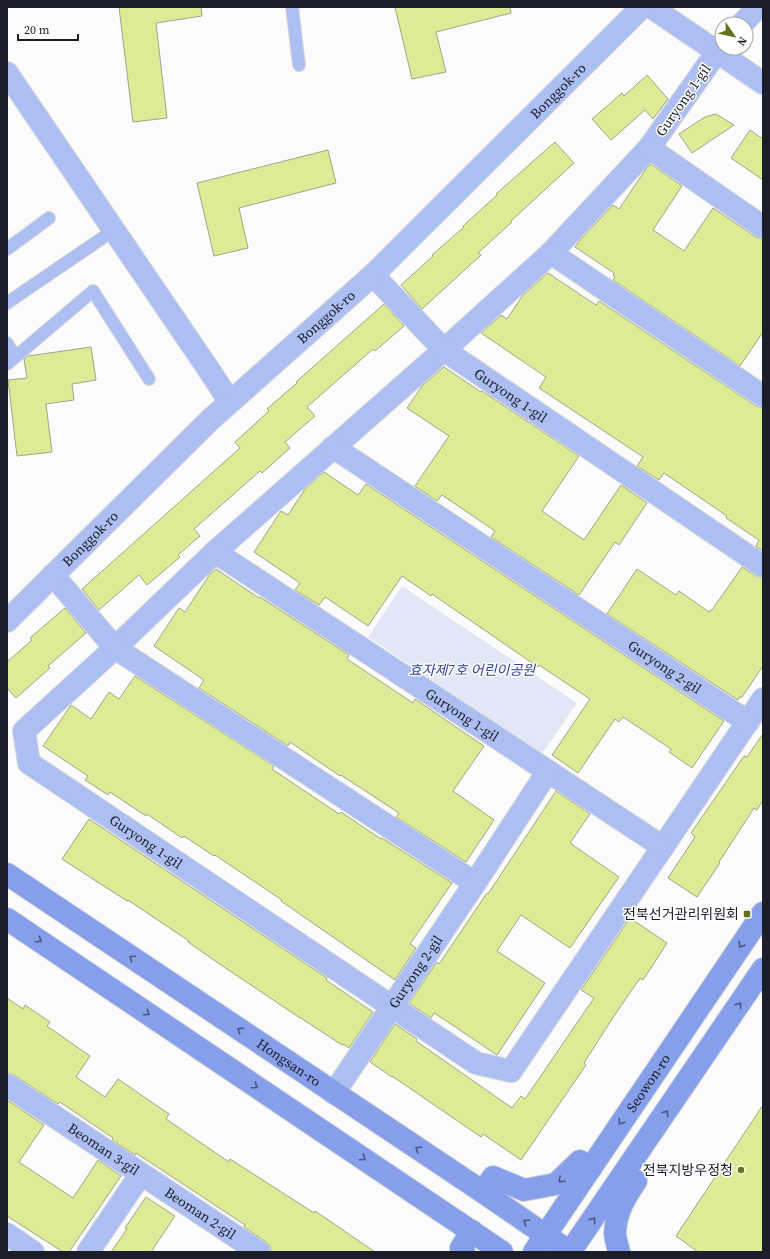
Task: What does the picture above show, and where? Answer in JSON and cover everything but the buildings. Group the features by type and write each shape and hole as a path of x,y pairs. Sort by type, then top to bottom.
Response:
{"street":[{"name":"Bonggok-ro","path":"7,621 210,420 373,275 642,7"},
{"path":"651,7 714,46"},
{"path":"750,16 758,7"},
{"name":"Guryong 1-gil","path":"392,1007 29,763 24,731 115,648 215,552 444,350 551,253 649,148 714,56"},
{"path":"728,56 763,84"},
{"path":"7,73 230,402"},
{"name":"Guryong 1-gil","path":"649,148 763,227"},
{"path":"551,253 763,396"},
{"path":"373,275 444,350"},
{"name":"Guryong 1-gil","path":"444,350 763,566"},
{"name":"Guryong 2-gil","path":"333,447 748,722"},
{"name":"Guryong 1-gil","path":"215,552 548,771"},
{"path":"53,575 115,648 475,883"},
{"name":"Guryong 2-gil","path":"548,771 392,1007 476,1063 511,1071 763,699"},
{"path":"548,771 663,847"},
{"name":"Hongsan-ro","path":"7,874 483,1192 539,1243 570,1252"},
{"name":"Seowon-ro","path":"539,1243 763,913"},
{"path":"7,919 502,1252"},
{"path":"570,1252 763,969"},
{"path":"334,1093 392,1007"},
{"name":"Beoman 3-gil","path":"7,1085 141,1174 88,1252"},
{"path":"483,1192 493,1177 524,1190 556,1184 580,1161 591,1168"},
{"path":"619,1252 615,1234 619,1212 623,1201 641,1172 630,1165"},
{"name":"Beoman 2-gil","path":"141,1174 259,1252"},
{"path":"464,1252 461,1248 472,1232"},
{"path":"7,1234 33,1252"}],"lane":[{"path":"292,7 299,65"},
{"path":"7,249 49,218"},
{"path":"7,303 114,230"},
{"path":"7,343 11,360 94,292 149,379"}],"green space":[{"name":"효자제7호 어린이공원","path":"402,586 577,703 542,754 368,637"}],"place":[{"name":"전북선거관리위원회","path":"747,914"},
{"name":"전북지방우정청","path":"741,1170"}]}
